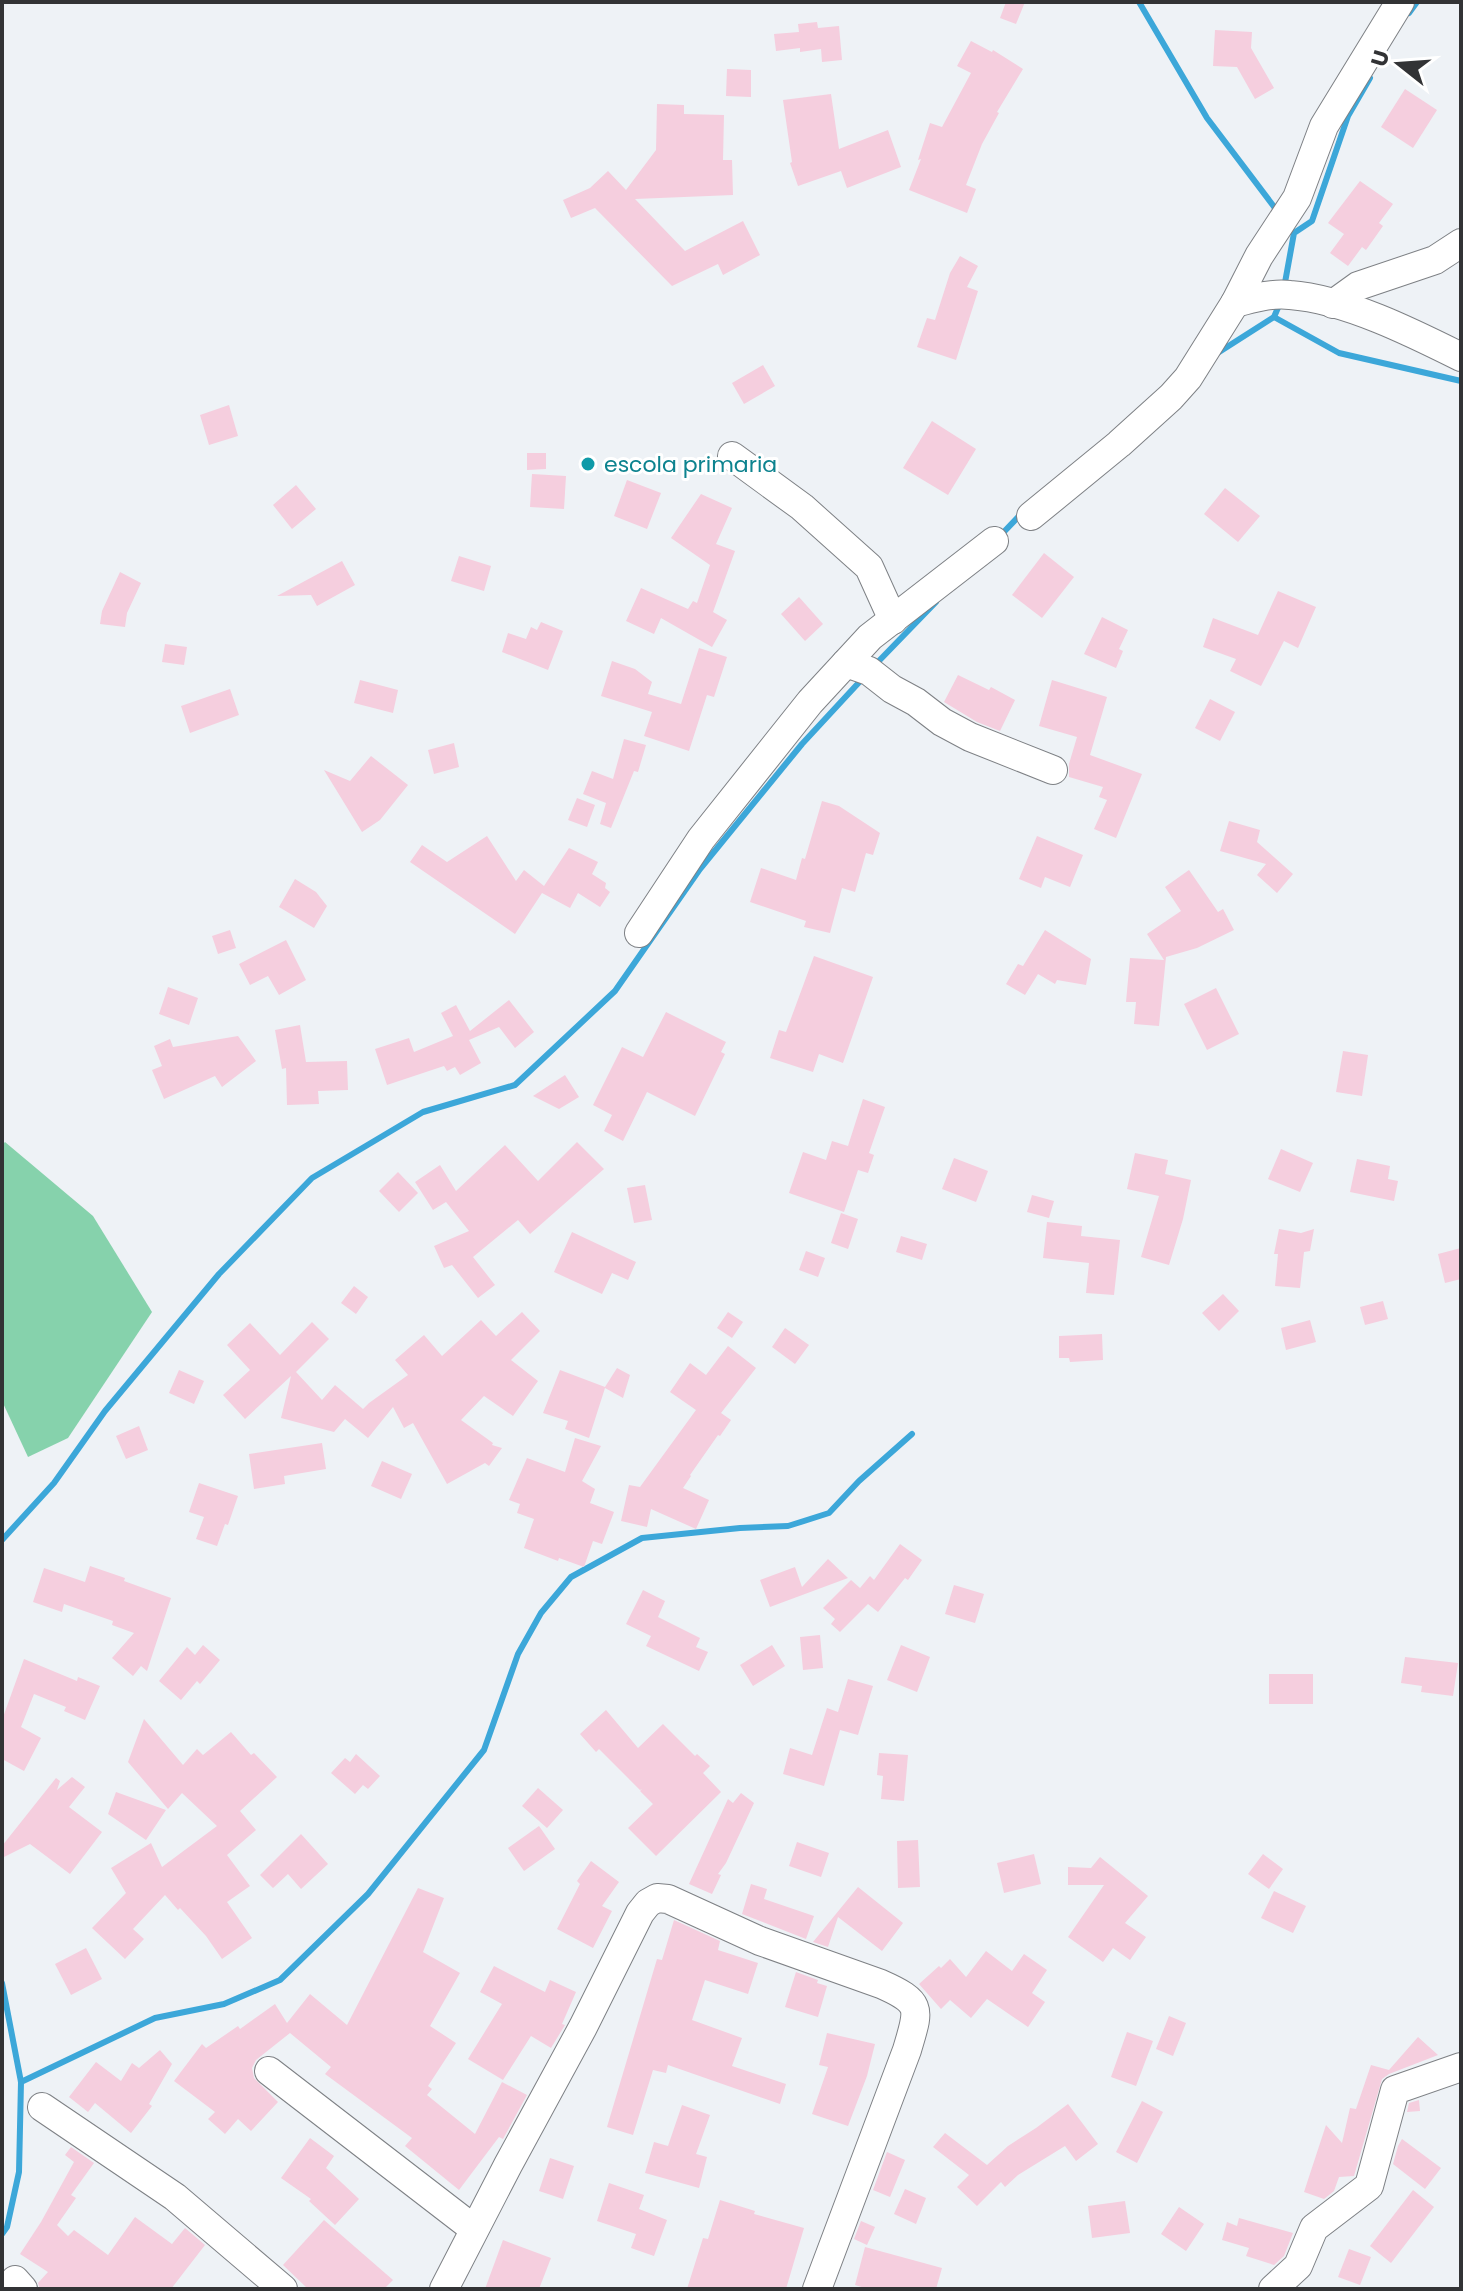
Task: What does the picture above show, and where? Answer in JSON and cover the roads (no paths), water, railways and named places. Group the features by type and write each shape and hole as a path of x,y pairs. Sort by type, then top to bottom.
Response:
{"street":[{"path":"1031,516 1119,444 1188,378 1235,303 1259,256 1297,198 1324,126 1400,2"},
{"path":"1333,304 1358,286 1435,260 1461,243"},
{"path":"1235,303 1253,297 1291,295 1333,304 1405,329 1461,357"},
{"path":"732,456 802,507 869,567 893,620"},
{"path":"639,933 701,839 810,702 870,637 994,541"},
{"path":"846,663 869,671 942,722 970,737 1053,770"},
{"path":"444,2289 640,1913 657,1898 668,1899 760,1941 900,1992 916,2009 907,2050 817,2289"},
{"path":"1273,2289 1298,2266 1314,2228 1369,2186 1395,2090 1461,2067"},
{"path":"269,2071 474,2229"},
{"path":"42,2107 175,2197 283,2289"}],"waterway":[{"path":"1139,2 1207,118 1278,212"},
{"path":"1409,13 1417,2"},
{"path":"1284,288 1294,233 1312,221 1348,116 1370,78"},
{"path":"1216,354 1274,317 1280,303"},
{"path":"1274,317 1339,353 1461,381"},
{"path":"999,537 1022,513"},
{"path":"874,666 936,602"},
{"path":"2,1540 54,1483 105,1411 219,1274 312,1178 423,1112 515,1085 615,991 700,869 802,744 864,677"},
{"path":"21,2082 155,2018 224,2004 280,1980 368,1894 484,1750 518,1654 541,1613 571,1577 642,1538 788,1526 829,1513 859,1481 912,1434"},
{"path":"2,1983 21,2082 19,2172 7,2227 2,2234"}],"place":[{"name":"escola primaria","path":"588,464"}]}
